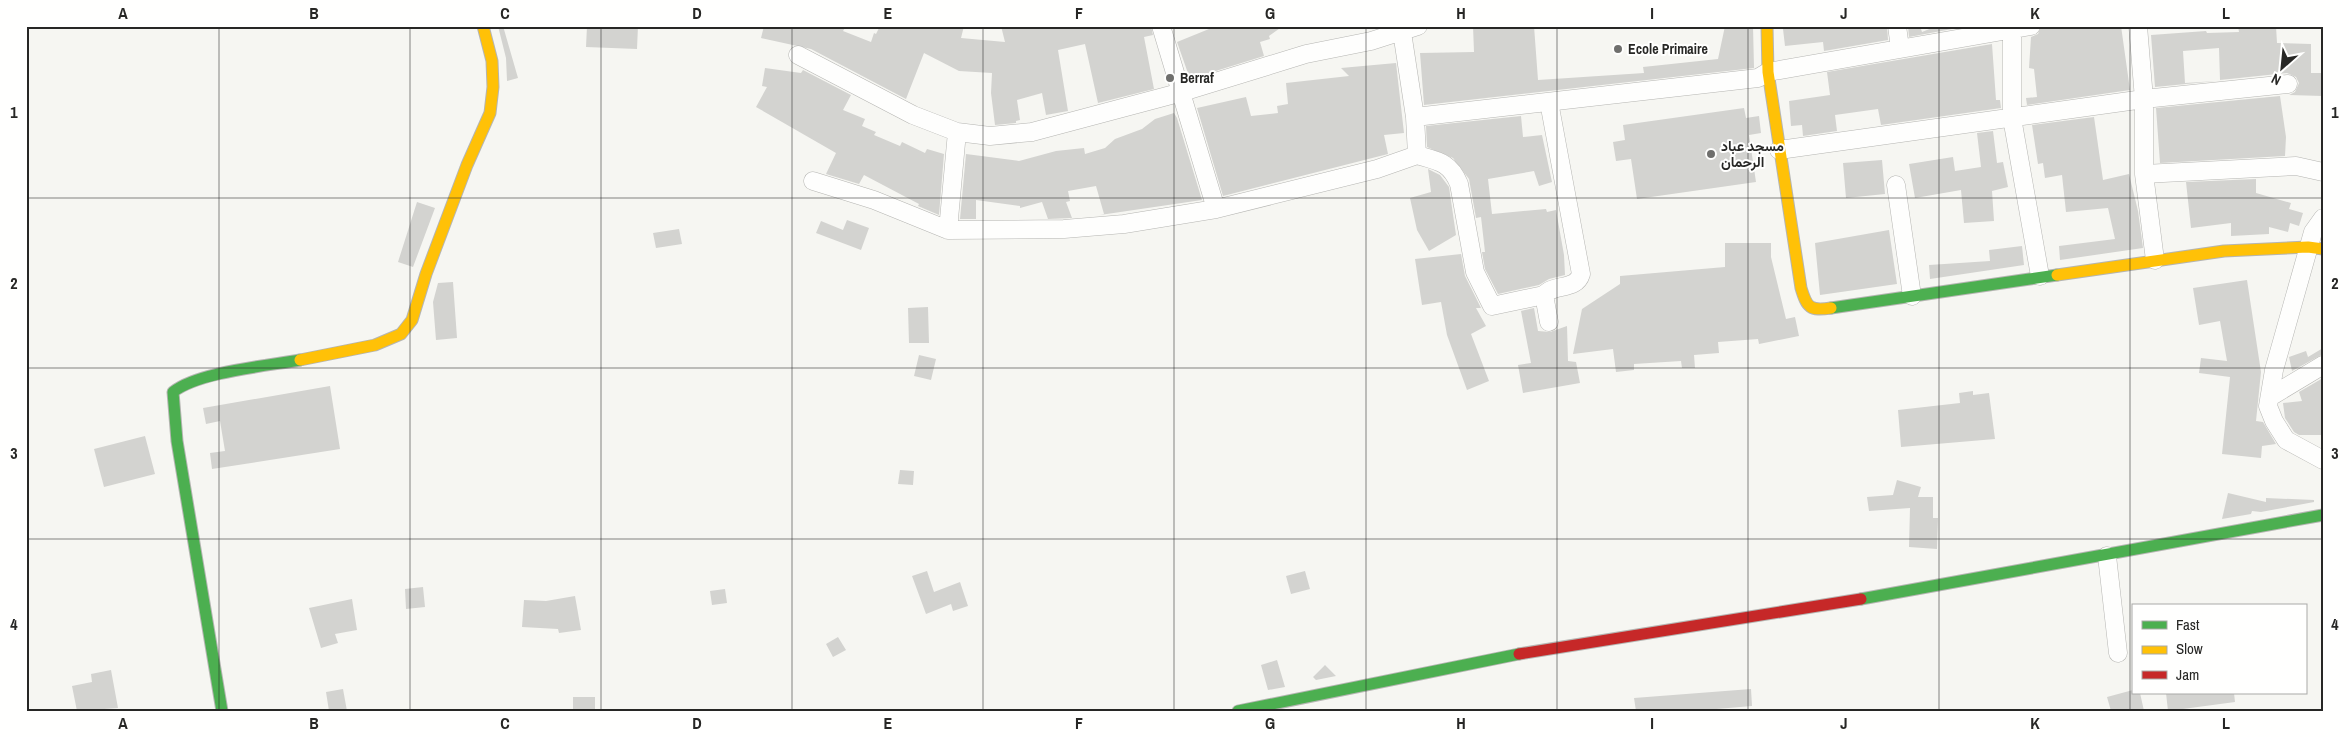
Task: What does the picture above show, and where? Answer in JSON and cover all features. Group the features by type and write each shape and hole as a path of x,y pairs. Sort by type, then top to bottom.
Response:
{"street":[{"path":"222,711 177,441 173,392 182,385 205,378 375,345 401,334 408,328 467,165 490,113 493,87 492,61 483,26"},
{"path":"1161,26 1216,209"},
{"path":"1767,26 1768,72 1779,150 1801,288 1809,307 1823,310 2040,276 2224,251 2316,248"},
{"path":"1897,26 1900,48"},
{"path":"1415,117 1758,78 1768,72 2031,26"},
{"path":"2138,26 2144,100 2144,174 2155,260"},
{"path":"2012,28 2012,118 2040,276"},
{"path":"798,55 913,115 957,132 990,136 1032,132 1182,92 1306,54 1371,41 1410,29 1417,155"},
{"path":"1779,150 2144,100 2288,84"},
{"path":"814,181 874,200 948,230 1064,229 1124,224 1216,209 1377,168 1417,155 1444,163 1454,172 1459,184 1475,272 1492,306 1544,295 1551,290 1575,284 1581,274 1549,102"},
{"path":"948,230 957,132"},
{"path":"2144,174 2296,166 2323,172"},
{"path":"1896,186 1912,296"},
{"path":"2323,218 2313,232 2316,248 2274,370 2268,406 2274,421 2286,440 2323,460"},
{"path":"1544,295 1549,322"},
{"path":"2270,397 2323,366"},
{"path":"1238,711 1503,657 1907,592 2323,515"},
{"path":"2107,556 2118,653"}],"building":[{"path":"498,26 503,26 518,78 507,81 506,58"},
{"path":"587,26 638,26 637,49 586,47"},
{"path":"764,26 846,26 843,31 871,42 874,33 876,34 880,26 964,26 961,38 1005,42 1001,26 1151,26 1153,35 1144,37 1154,89 1098,103 1085,44 1058,50 1068,111 1046,115 1042,93 1017,100 1020,120 1016,121 1016,123 995,125 991,93 992,73 959,71 924,53 906,99 811,49 761,38"},
{"path":"1224,26 1283,26 1269,36 1270,39 1260,42 1264,56 1190,79 1177,42 1209,29"},
{"path":"1473,26 1534,26 1538,80 1644,73 1643,67 1718,59 1725,26 1753,26 1754,68 1424,105 1420,53 1474,52"},
{"path":"1808,26 1887,26 1888,40 1824,51 1823,42 1785,46 1783,29"},
{"path":"1908,26 1920,26 1922,32 1937,26 1968,26 1909,37"},
{"path":"2041,26 2121,26 2130,90 2027,105 2026,98 2037,97 2034,69 2029,68 2031,37 2038,34"},
{"path":"2238,26 2276,26 2277,43 2311,44 2311,73 2323,73 2323,96 2289,95 2295,92 2299,83 2296,77 2287,73 2220,80 2219,48 2183,51 2185,83 2217,81 2155,87 2151,35 2206,31 2207,33 2239,32"},
{"path":"1992,44 1996,100 2000,100 2001,108 1881,125 1878,109 1835,115 1837,131 1803,136 1802,125 1791,126 1789,101 1830,95 1827,72"},
{"path":"1396,63 1404,133 1384,135 1388,154 1223,196 1197,108 1246,97 1251,116 1278,113 1277,106 1288,104 1286,83 1349,76 1341,68"},
{"path":"765,68 801,73 803,70 851,95 843,110 865,119 862,126 876,132 874,135 900,146 902,142 925,153 927,149 944,154 939,215 918,206 919,204 864,175 859,184 826,174 836,153 756,107 767,87 762,86"},
{"path":"2280,96 2286,137 2285,156 2160,163 2156,108"},
{"path":"1744,108 1746,118 1759,116 1761,133 1749,135 1756,182 1637,199 1631,159 1616,161 1613,142 1625,140 1623,125"},
{"path":"1174,113 1202,200 1100,215 1104,214 1096,186 1068,191 1070,201 1066,202 1072,218 1048,219 1042,202 1020,208 1020,206 976,200 976,219 960,219 966,154 1019,161 1056,151 1084,148 1085,154 1105,148 1115,139 1142,129 1155,119"},
{"path":"1521,116 1523,137 1542,135 1552,182 1539,186 1534,171 1488,179 1492,214 1546,209 1547,212 1556,210 1564,255 1565,275 1549,279 1539,285 1498,294 1485,269 1482,252 1485,252 1481,217 1476,218 1469,179 1453,158 1427,147 1426,126"},
{"path":"2094,117 2103,180 2129,174 2138,211 2143,248 2060,260 2059,246 2115,239 2108,208 2066,212 2062,175 2045,178 2043,163 2038,164 2032,125"},
{"path":"1993,131 1997,163 2003,162 2008,187 1992,191 1994,221 1964,223 1961,190 1915,198 1909,164 1953,157 1955,171 1981,167 1977,133"},
{"path":"1882,160 1885,194 1846,198 1843,163"},
{"path":"1428,169 1440,175 1449,187 1456,235 1429,251 1417,230 1410,198 1431,192"},
{"path":"2256,179 2256,193 2291,203 2289,209 2303,213 2299,226 2290,223 2288,232 2269,227 2269,234 2231,236 2231,223 2191,228 2186,182"},
{"path":"417,202 435,208 413,267 398,262"},
{"path":"847,220 869,228 861,250 816,233 821,221 843,230"},
{"path":"679,229 682,244 656,248 653,233"},
{"path":"1889,230 1897,284 1820,295 1815,243"},
{"path":"1725,243 1771,243 1771,257 1786,319 1795,317 1799,336 1759,344 1758,339 1718,342 1719,353 1694,355 1695,368 1682,368 1681,361 1634,364 1634,370 1616,372 1613,349 1573,354 1582,309 1620,284 1620,276 1725,267"},
{"path":"2022,246 2024,265 1930,279 1929,265 1990,261 1989,250"},
{"path":"1461,254 1465,276 1481,308 1476,308 1486,326 1471,334 1489,381 1467,390 1447,335 1441,302 1422,305 1415,259"},
{"path":"2247,280 2261,372 2256,421 2263,422 2276,444 2262,446 2261,458 2222,454 2230,377 2199,373 2201,358 2227,361 2220,321 2199,325 2193,288"},
{"path":"453,282 457,338 436,340 433,302 438,283"},
{"path":"928,307 929,343 909,343 908,308"},
{"path":"1534,308 1538,331 1550,332 1567,326 1568,361 1576,362 1580,383 1523,393 1518,365 1531,363 1521,311"},
{"path":"2323,348 2323,354 2292,371 2289,357 2306,351 2308,357"},
{"path":"919,355 936,359 931,380 914,376"},
{"path":"2323,378 2323,435 2299,435 2294,432 2285,418 2283,403 2302,401 2299,392"},
{"path":"330,386 340,449 212,469 210,453 225,451 220,421 206,424 203,408"},
{"path":"1973,391 1973,395 1989,393 1995,439 1901,447 1898,410 1960,403 1959,393"},
{"path":"145,436 155,474 104,487 94,449"},
{"path":"900,470 914,471 913,485 898,484"},
{"path":"1897,480 1921,487 1918,497 1933,497 1933,518 1938,518 1937,549 1909,547 1910,508 1869,511 1867,497 1893,495"},
{"path":"2228,493 2266,502 2266,498 2314,500 2314,502 2261,512 2252,511 2251,514 2222,519"},
{"path":"927,571 934,592 960,582 968,606 953,611 951,604 926,614 912,576"},
{"path":"1305,571 1310,589 1291,594 1286,576"},
{"path":"423,587 425,607 406,609 405,589"},
{"path":"725,589 727,603 712,605 710,591"},
{"path":"575,596 581,630 559,633 558,629 522,627 524,600 546,601"},
{"path":"352,599 357,630 335,634 338,643 321,648 309,608"},
{"path":"838,637 846,650 833,657 826,644"},
{"path":"1277,660 1285,687 1268,690 1261,665"},
{"path":"1325,665 1336,676 1316,680 1313,677"},
{"path":"111,670 118,708 77,711 72,686 92,682 91,674"},
{"path":"343,689 347,711 329,711 326,692"},
{"path":"1751,689 1752,706 1693,711 1636,711 1634,698"},
{"path":"2132,690 2132,694 2140,694 2144,711 2111,711 2107,697"},
{"path":"2166,694 2234,694 2235,702 2168,711"},
{"path":"573,697 595,697 595,711 573,711"}],"traffic: fast":[{"path":"1831,308 2057,275"},
{"path":"222,711 177,441 173,392 199,379 251,367 300,360"},
{"path":"1861,599 2323,515"},
{"path":"1238,711 1519,654"}],"traffic: slow":[{"path":"300,360 375,345 401,334 412,320 426,274 467,165 490,113 493,87 492,61 483,26"},
{"path":"1767,26 1768,72 1801,288 1805,300 1810,307 1818,309 1831,308"},
{"path":"2057,275 2224,251 2308,247 2323,249"}],"traffic: jam":[{"path":"1519,654 1861,599"}],"place":[{"name":"Ecole Primaire","path":"1618,49"},
{"name":"Berraf","path":"1170,78"},
{"name":"مسجد عباد الرحمان","path":"1711,154"}]}
